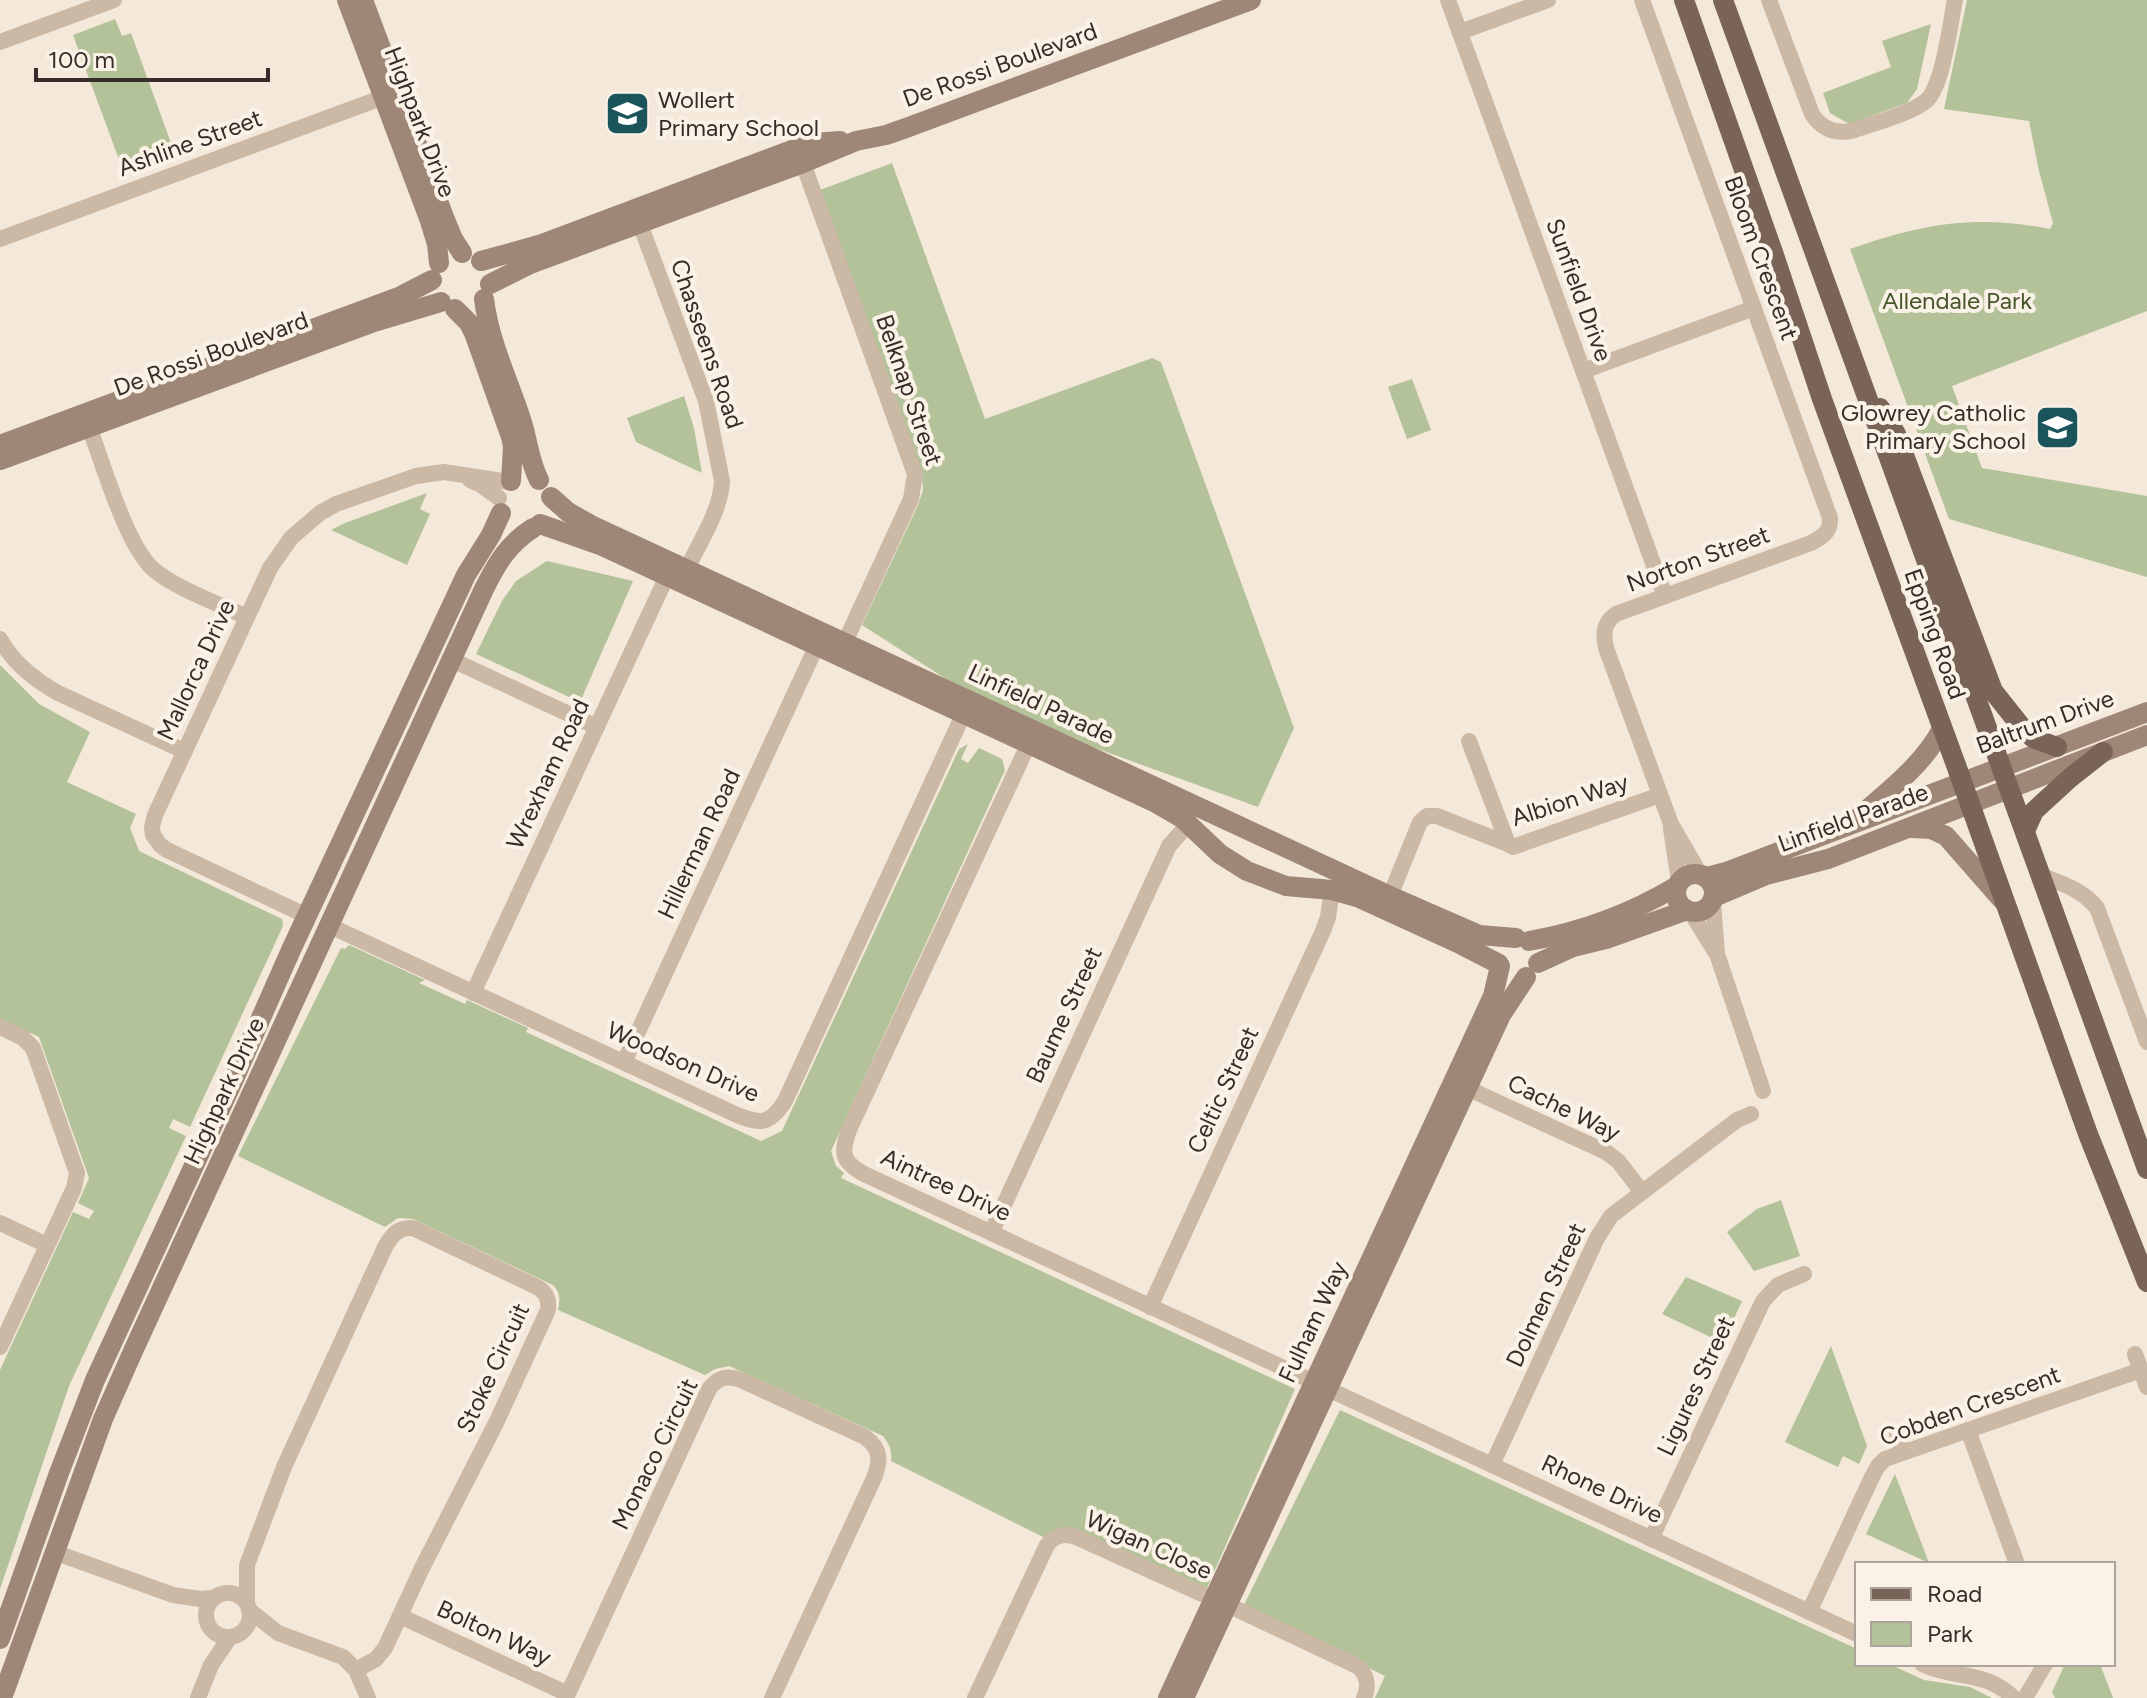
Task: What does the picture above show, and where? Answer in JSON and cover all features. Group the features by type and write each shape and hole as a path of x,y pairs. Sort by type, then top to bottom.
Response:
{"main road":[{"name":"Epping Road","path":"1684,0 1822,399 2088,1134 2147,1282"},
{"name":"Epping Road","path":"1723,0 2147,1169"},
{"path":"1860,378 1896,434 1993,691 2033,738 2057,747"},
{"path":"2025,831 2034,811 2103,752"}],"street":[{"path":"0,42 114,0"},
{"name":"Highpark Drive","path":"347,0 453,239 472,257"},
{"name":"Highpark Drive","path":"363,0 437,244 436,272"},
{"name":"De Rossi Boulevard","path":"472,257 539,245 800,156 886,135 1251,0"},
{"name":"Sunfield Drive","path":"1448,0 1665,596"},
{"path":"1460,32 1548,0"},
{"name":"Bloom Crescent","path":"1642,0 1828,510 1830,524 1827,532"},
{"path":"1769,0 1812,114 1821,126 1842,133 1915,108 1931,96 1938,81 1955,0"},
{"name":"Ashline Street","path":"0,239 390,95"},
{"name":"De Rossi Boulevard","path":"487,291 530,264 640,224 800,156"},
{"name":"Belknap Street","path":"800,156 915,474 911,499 845,642"},
{"name":"Chasseens Road","path":"640,224 706,401 722,481 722,492 687,569"},
{"path":"487,291 471,308 448,306 433,288 436,272 453,254 472,257 486,268 487,291 488,328 523,423 529,455 539,480 549,490 551,497 550,512 537,526 525,529 511,525 505,493 525,477 539,480"},
{"name":"De Rossi Boulevard","path":"0,445 401,296 436,272"},
{"name":"Highpark Drive","path":"0,1640 95,1380 466,575 491,535 505,493 513,446 474,333 469,323 448,306"},
{"name":"De Rossi Boulevard","path":"0,460 371,323 448,306"},
{"path":"1583,371 1754,308"},
{"path":"89,427 128,530 152,569 168,580 247,617"},
{"name":"Mallorca Drive","path":"307,916 167,850 155,840 153,821 184,751 279,554 291,538 320,513 336,504 431,473 458,474 505,493"},
{"name":"Linfield Parade","path":"551,497 568,512 591,525 845,642 1029,743 1168,809 1189,823 1212,847 1247,871 1286,886 1332,890 1361,898 1499,965"},
{"name":"Highpark Drive","path":"2,1698 103,1419 328,925 484,589 517,538 537,526"},
{"name":"Linfield Parade","path":"537,526 589,541 817,645 967,707 1479,935 1523,940 1579,930 1650,902 1678,884"},
{"name":"Norton Street","path":"1704,875 1671,824 1604,638 1605,625 1611,618 1811,543 1827,532"},
{"name":"Wrexham Road","path":"473,993 667,576"},
{"path":"0,639 39,682 184,751"},
{"name":"Hillerman Road","path":"624,1062 817,645"},
{"path":"450,659 597,727"},
{"name":"Woodson Drive","path":"328,925 753,1122 766,1121 778,1112 792,1087 967,707"},
{"name":"Baltrum Drive","path":"1961,781 2147,712"},
{"path":"1850,825 1921,761 1942,729"},
{"name":"Baltrum Drive","path":"2009,788 2147,735"},
{"name":"Albion Way","path":"1469,741 1508,844 1513,847 1660,795"},
{"name":"Aintree Drive","path":"1029,743 849,1130 844,1149 849,1164 864,1174 1321,1385"},
{"name":"Linfield Parade","path":"1704,875 1726,872 1961,781"},
{"name":"Linfield Parade","path":"1714,899 1766,875 1828,859 2009,788"},
{"path":"1390,896 1420,822 1427,816 1437,816 1508,844"},
{"name":"Baume Street","path":"991,1233 1169,846 1189,823"},
{"name":"Norton Street","path":"1671,824 1678,884"},
{"path":"1907,828 1931,829 1946,836 2006,904"},
{"path":"1717,954 1714,886 1704,875 1689,874 1678,884 1676,897 1717,954 1763,1091"},
{"path":"2040,875 2086,895 2097,908 2147,1042"},
{"name":"Celtic Street","path":"1150,1307 1323,931 1332,890"},
{"path":"1532,970 1537,951 1523,940 1504,944 1500,950 1499,965 1508,976 1514,978 1532,970 1573,947 1689,911 1704,910 1714,899"},
{"name":"Fulham Way","path":"1168,1698 1220,1602 1460,1084 1493,996 1499,965"},
{"name":"Fulham Way","path":"1460,1084 1532,970"},
{"path":"0,1027 23,1038 33,1048 77,1169 74,1188 0,1347"},
{"name":"Cache Way","path":"1460,1084 1606,1152 1618,1161 1642,1192"},
{"name":"Dolmen Street","path":"1492,1465 1597,1238 1611,1216 1730,1125 1751,1114"},
{"path":"0,1223 47,1245"},
{"name":"Stoke Circuit","path":"248,1607 247,1565 284,1467 385,1247 400,1229 413,1228 530,1283 544,1292 549,1302 542,1328 381,1653 356,1670"},
{"name":"Ligures Street","path":"1651,1539 1763,1301 1778,1285 1804,1274"},
{"name":"Cobden Crescent","path":"1809,1612 1878,1466 1885,1459 1968,1430 2138,1362 2147,1387"},
{"name":"Monaco Circuit","path":"567,1696 709,1389 715,1382 728,1377 741,1380 865,1437 874,1444 880,1458 874,1478 772,1698"},
{"name":"Rhone Drive","path":"1321,1385 1855,1633"},
{"path":"1968,1430 2016,1562"},
{"path":"1897,1434 1903,1452"},
{"name":"Wigan Close","path":"975,1698 1047,1545 1061,1535 1076,1537 1220,1602"},
{"path":"33,1545 173,1595 200,1599 235,1594 278,1633 343,1657 356,1670 368,1698"},
{"name":"Stoke Circuit","path":"217,1596 247,1565"},
{"path":"173,1595 217,1634 278,1633"},
{"path":"211,1665 212,1643 206,1610 217,1596"},
{"path":"1220,1602 1359,1667 1368,1685 1364,1698"},
{"name":"Fulham Way","path":"1184,1698 1220,1602"},
{"path":"198,1698 211,1665 248,1623 248,1607"},
{"name":"Bolton Way","path":"400,1616 567,1696"},
{"path":"0,1640 21,1647"},
{"path":"1927,1666 1978,1677 2000,1687 2014,1698"},
{"path":"2025,1698 2044,1666"}],"green space":[{"name":"Allendale Park","path":"1967,0 2147,0 2147,311 1952,386 1982,468 2147,496 2147,577 1949,519 1850,249 1901,233 1948,224 1997,222 2050,229 2053,223 2029,121 1944,109"},
{"path":"115,19 122,36 131,33 175,154 124,173 73,35"},
{"path":"1931,24 1917,89 1907,103 1849,124 1830,113 1823,93 1891,67 1882,41"},
{"path":"892,163 985,419 1152,358 1161,362 1294,728 1258,807 999,713 862,625 918,505 923,490 922,475 820,190"},
{"path":"1412,379 1431,430 1407,439 1388,387"},
{"path":"684,396 694,428 702,473 636,442 627,418"},
{"path":"427,493 420,509 430,514 407,565 331,530 345,523"},
{"path":"547,561 633,581 580,702 476,654 502,601 516,581"},
{"path":"0,665 39,704 90,732 67,782 136,814 130,828 139,851 282,919 283,926 190,1127 173,1119 169,1128 186,1136 69,1386 0,1589 0,1370 73,1212 89,1219 94,1211 78,1203 89,1178 39,1037 0,1019"},
{"path":"968,744 961,759 968,763 979,748 1002,759 1005,770 831,1151 836,1166 844,1173 841,1178 1295,1389 1206,1590 1055,1532 1043,1537 891,1461 890,1448 883,1436 729,1366 705,1375 558,1310 559,1297 553,1285 413,1219 398,1218 385,1227 238,1156 341,948 349,945 425,980 419,983 465,1004 467,1000 528,1028 526,1032 761,1141 782,1131 959,749"},
{"path":"1781,1200 1800,1256 1754,1271 1727,1232 1757,1209"},
{"path":"1686,1277 1742,1301 1723,1343 1662,1314"},
{"path":"1831,1346 1867,1446 1859,1464 1843,1456 1838,1467 1785,1442"},
{"path":"1340,1410 1855,1648 1855,1666 1893,1666 1924,1680 1970,1687 1992,1698 1375,1698 1385,1676 1243,1607"},
{"path":"1895,1474 1929,1562 1927,1562 1866,1534"},
{"path":"2064,1666 2101,1666 2113,1698 2055,1698 2052,1692"}],"place":[{"name":"Wollert Primary School","path":"627,114"},
{"name":"Glowrey Catholic Primary School","path":"2057,427"}]}
